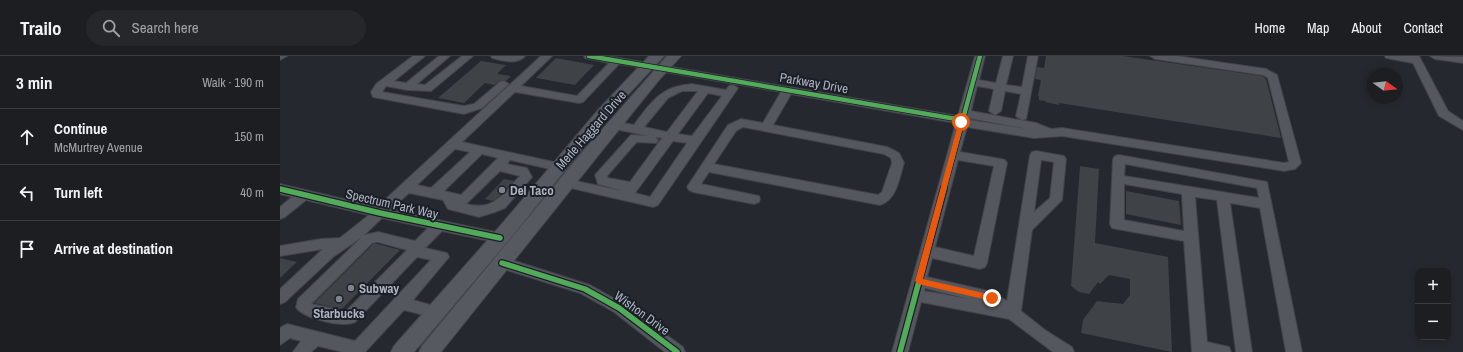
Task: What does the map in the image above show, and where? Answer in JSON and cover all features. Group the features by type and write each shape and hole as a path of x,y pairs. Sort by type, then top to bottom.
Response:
{"main road":[{"name":"Merle Haggard Drive","path":"402,352 559,167 656,64 674,56"},
{"name":"Merle Haggard Drive","path":"431,350 614,125 656,64"},
{"path":"431,350 459,304 501,251 502,242 500,238"}],"street":[{"path":"420,56 385,83 376,92 379,96 464,110 473,109 482,103 517,72 529,73"},
{"path":"407,87 445,56"},
{"path":"385,83 423,90 431,87 468,56"},
{"path":"496,56 511,58 520,56"},
{"path":"280,298 342,243 360,232 547,56"},
{"name":"Parkway Drive","path":"589,56 616,61 656,64 788,90 962,118 1034,134 1062,132 1284,167 1291,166 1295,163 1273,77 1270,74 1155,56"},
{"path":"900,352 962,118 980,56"},
{"path":"995,111 1008,56"},
{"path":"1022,116 1032,56"},
{"path":"1390,56 1415,59 1443,113 1463,126"},
{"path":"1435,56 1463,60"},
{"path":"513,88 579,100 616,61"},
{"path":"695,141 666,142 635,138 628,143 601,175 602,181 653,202 738,81"},
{"path":"972,82 1026,91"},
{"path":"637,129 666,93 686,86 728,94"},
{"path":"629,192 705,89"},
{"path":"766,127 788,90"},
{"path":"706,167 880,200 887,195 898,159 894,154 887,151 766,127 741,124 732,128 706,167 693,187 754,199"},
{"path":"614,125 637,129 666,142"},
{"path":"453,144 559,167"},
{"path":"434,193 478,150"},
{"path":"927,251 980,263 1001,163 952,155"},
{"path":"1014,314 1025,228 1036,155 1060,159 1056,200 1025,228"},
{"path":"407,188 464,200 507,156"},
{"path":"1191,237 1117,224 1119,158 1263,185 1294,352"},
{"path":"449,197 449,202 453,206 479,212 500,205 526,177 523,171 498,166"},
{"path":"1118,179 1266,204"},
{"path":"566,184 629,192"},
{"name":"Spectrum Park Way","path":"280,189 438,226 500,238"},
{"path":"1188,191 1200,349 1223,352"},
{"path":"280,214 303,195"},
{"path":"1223,197 1244,352"},
{"path":"280,338 287,331 358,349 442,258 416,249 378,237 368,239 303,303 303,307 310,311 346,318 357,310 416,249 438,226"},
{"path":"280,251 321,244 342,243"},
{"name":"Wishon Drive","path":"502,263 585,289 619,308 677,352"},
{"path":"917,288 1014,314 1040,335 1066,352"},
{"path":"401,303 436,312"},
{"path":"301,352 314,339"}],"building":[{"path":"1046,56 1123,56 1262,76 1266,79 1281,138 1059,103 1059,105 1039,100 1038,96 1041,80 1035,79 1037,67 1044,68"},
{"path":"556,58 594,65 575,85 536,78"},
{"path":"481,61 506,65 497,74 511,76 506,81 500,81 494,85 485,83 464,103 438,98"},
{"path":"1080,166 1099,169 1095,243 1168,257 1172,352 1081,333 1083,320 1097,301 1123,304 1130,295 1130,279 1109,275 1100,284 1098,282 1089,294 1079,292 1071,286"},
{"name":"Del Taco","path":"504,179 514,181 496,199 492,201 485,199"},
{"path":"1126,191 1179,201 1181,225 1126,214"},
{"path":"373,244 400,250 342,309 314,303"},
{"path":"280,258 297,262 280,278"}],"cycle path":[{"path":"589,56 962,120"},
{"path":"900,352 980,56"},
{"path":"280,189 380,213 500,238"},
{"path":"502,263 585,289 619,308 677,352"}],"place":[{"name":"Del Taco","path":"502,190"},
{"name":"Subway","path":"351,288"},
{"name":"Starbucks","path":"339,299"}],"route":[{"path":"961,122 918,281 992,298"}]}
